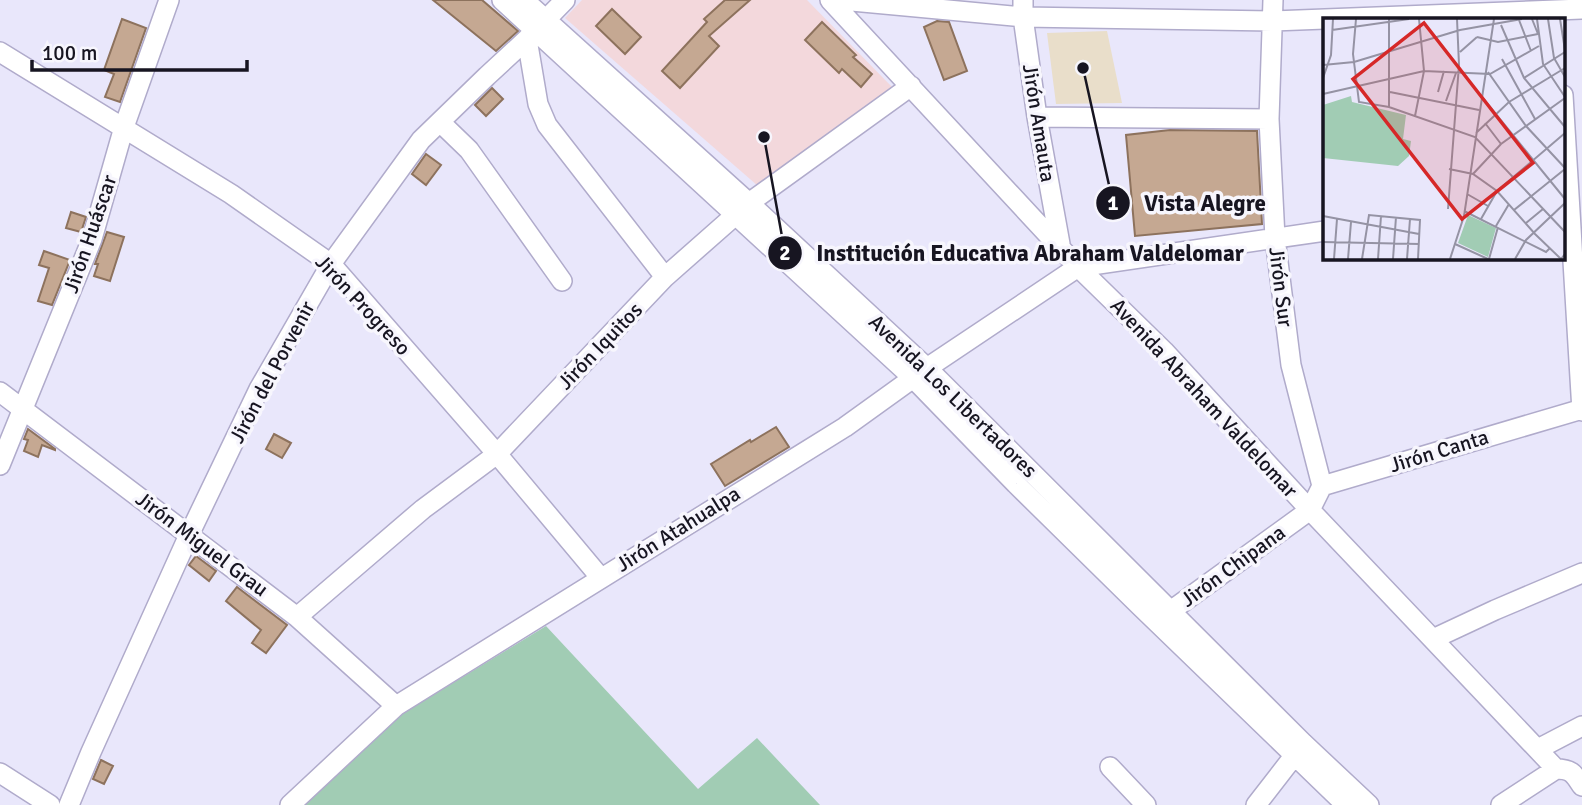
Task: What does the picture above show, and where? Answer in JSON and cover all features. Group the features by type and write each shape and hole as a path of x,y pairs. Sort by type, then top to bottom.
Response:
{"street":[{"name":"Jirón Huáscar","path":"0,465 92,239 124,127 169,0"},
{"name":"Avenida Los Libertadores","path":"502,0 628,117 743,209 920,373 1298,750 1346,805"},
{"name":"Avenida Los Libertadores","path":"524,0 537,30"},
{"name":"Jirón del Porvenir","path":"69,805 189,535 259,389 331,264 421,140 565,0"},
{"name":"Avenida Abraham Valdelomar","path":"830,0 1078,267 1164,351 1310,510 1556,769 1566,769 1574,774 1582,786"},
{"path":"841,0 1273,21 1323,19"},
{"name":"Jirón Sur","path":"1273,0 1269,119 1275,238 1291,365 1322,486"},
{"name":"Jirón Amauta","path":"1023,9 1037,117 1060,246"},
{"path":"1351,18 1582,9"},
{"path":"537,30 538,104 547,125 666,277"},
{"name":"Jirón Progreso","path":"0,52 231,194 331,264 600,577"},
{"name":"Jirón Iquitos","path":"297,617 424,509 497,454 666,277 743,209 911,86"},
{"path":"1564,108 1582,410"},
{"path":"1037,117 1269,119"},
{"path":"440,122 468,150 562,281"},
{"path":"1078,267 1323,231"},
{"name":"Jirón Atahualpa","path":"290,805 396,706 845,426 1078,267"},
{"name":"Jirón Miguel Grau","path":"0,392 297,617 396,706"},
{"name":"Jirón Canta","path":"1322,486 1582,410"},
{"path":"1310,510 1322,486"},
{"name":"Jirón Chipana","path":"1163,616 1310,510"},
{"path":"1433,639 1582,573"},
{"path":"1538,749 1582,726"},
{"name":"Avenida Los Libertadores","path":"1298,750 1369,805"},
{"path":"1256,805 1298,750"},
{"path":"1111,767 1146,805"},
{"path":"1501,805 1556,769"},
{"path":"0,773 50,805"}],"shaded area":[{"path":"582,0 807,0 893,88 758,186 565,18"},
{"path":"1107,31 1122,103 1056,104 1047,33"}],"green space":[{"path":"546,626 698,789 757,738 820,805 304,805 402,714"}],"building":[{"path":"433,0 482,0 518,31 496,51"},
{"path":"725,0 750,0 709,36 719,46 680,88 662,71 707,22 704,19"},
{"path":"612,9 641,37 625,54 596,26"},
{"path":"122,19 146,28 120,102 105,97 114,74 104,70"},
{"path":"937,21 949,22 967,71 944,80 924,27"},
{"path":"822,22 872,74 861,87 842,69 839,73 805,40"},
{"path":"492,88 503,99 486,116 475,105"},
{"path":"1170,130 1257,131 1262,224 1135,236 1126,135"},
{"path":"426,154 441,165 426,185 412,174"},
{"path":"71,212 86,217 81,232 66,228"},
{"path":"107,232 124,237 110,281 94,276 98,264 95,264"},
{"path":"44,251 70,260 52,305 38,301 49,268 39,265"},
{"path":"776,427 789,447 725,486 711,464"},
{"path":"28,429 55,450 42,445 38,457 24,451 28,440 24,439"},
{"path":"274,434 291,443 282,458 266,449"},
{"path":"196,556 216,571 209,581 189,565"},
{"path":"237,587 287,625 266,653 252,643 261,630 226,601"},
{"path":"101,760 113,766 104,784 93,779"}],"place":[{"name":"Vista Alegre","path":"1083,68"},
{"name":"Institución Educativa Abraham Valdelomar","path":"764,137"}]}
